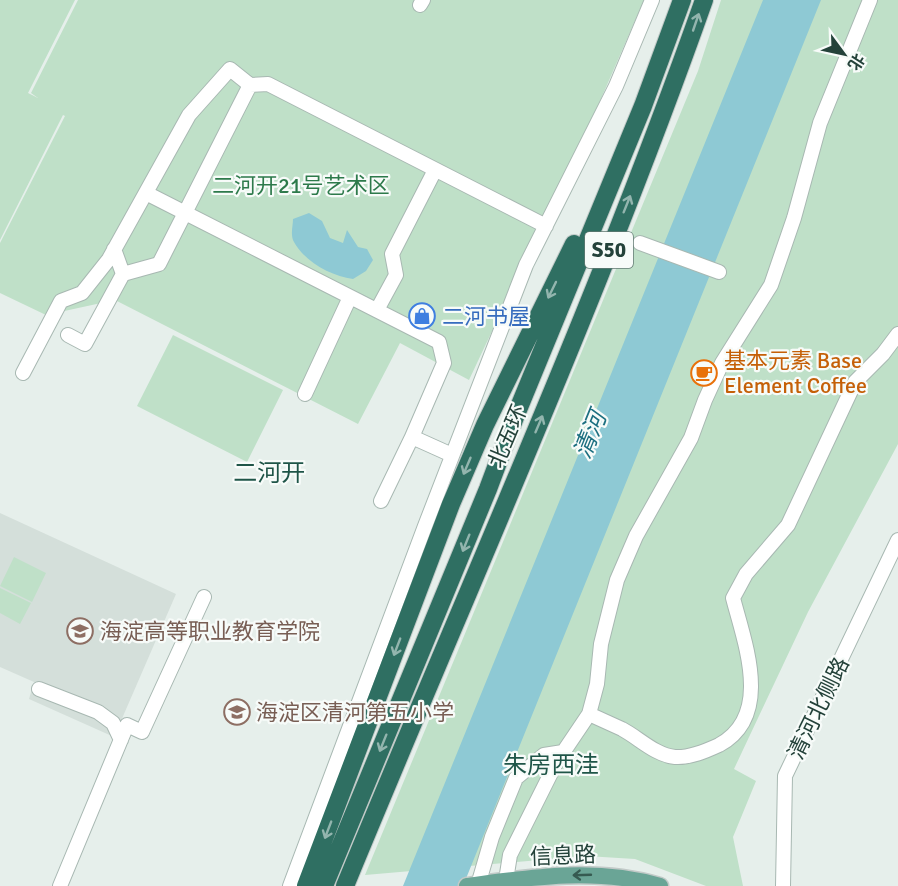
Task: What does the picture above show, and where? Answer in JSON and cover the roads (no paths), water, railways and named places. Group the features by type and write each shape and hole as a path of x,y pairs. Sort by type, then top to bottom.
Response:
{"highway":[{"name":"北五环","path":"324,886 643,105 681,0"},
{"name":"北五环","path":"345,886 538,426 664,112 704,0"},
{"path":"306,886 484,425 643,105"}],"main road":[{"name":"信息路","path":"477,885 506,880 593,874 619,876 660,886"}],"street":[{"path":"290,886 526,265 616,86 652,0"},
{"path":"506,880 510,855 563,752 589,714 597,684 601,645 617,580 636,536 691,438 722,363 771,285 794,218 820,123 870,0"},
{"path":"23,374 61,302 82,293 114,249 189,116 230,69 250,85 268,84 546,226"},
{"path":"68,335 85,344 123,274 159,264 250,85"},
{"path":"377,310 396,275 392,254 435,170"},
{"path":"146,193 439,342 444,363 381,501"},
{"path":"646,245 720,272"},
{"path":"114,249 123,274"},
{"path":"304,394 350,297"},
{"path":"589,714 623,730 659,753 675,757 704,752 729,739 750,710 752,673 733,598 746,574 788,525 855,382 883,354 898,334"},
{"path":"412,437 452,455"},
{"name":"清河北侧路","path":"783,886 785,776 898,540"},
{"path":"60,886 127,725 142,732 204,597"},
{"path":"39,689 98,712 113,723 121,740"},
{"path":"477,885 492,837 516,778 544,755 563,752"}],"water":[{"name":"清河","path":"763,0 821,0 463,886 403,886"},
{"path":"309,213 322,221 330,238 343,243 347,230 358,247 367,249 373,260 366,271 353,279 319,267 305,256 293,239 293,219"}],"place":[{"name":"二河书屋","path":"422,316"},
{"name":"基本元素 Base Element Coffee","path":"704,373"},
{"name":"海淀高等职业教育学院","path":"80,631"},
{"name":"海淀区清河第五小学","path":"237,712"}],"district":[{"name":"二河开","path":"269,473"},
{"name":"朱房西洼","path":"551,765"}],"park label":[{"name":"二河开21号艺术区","path":"301,185"}]}
